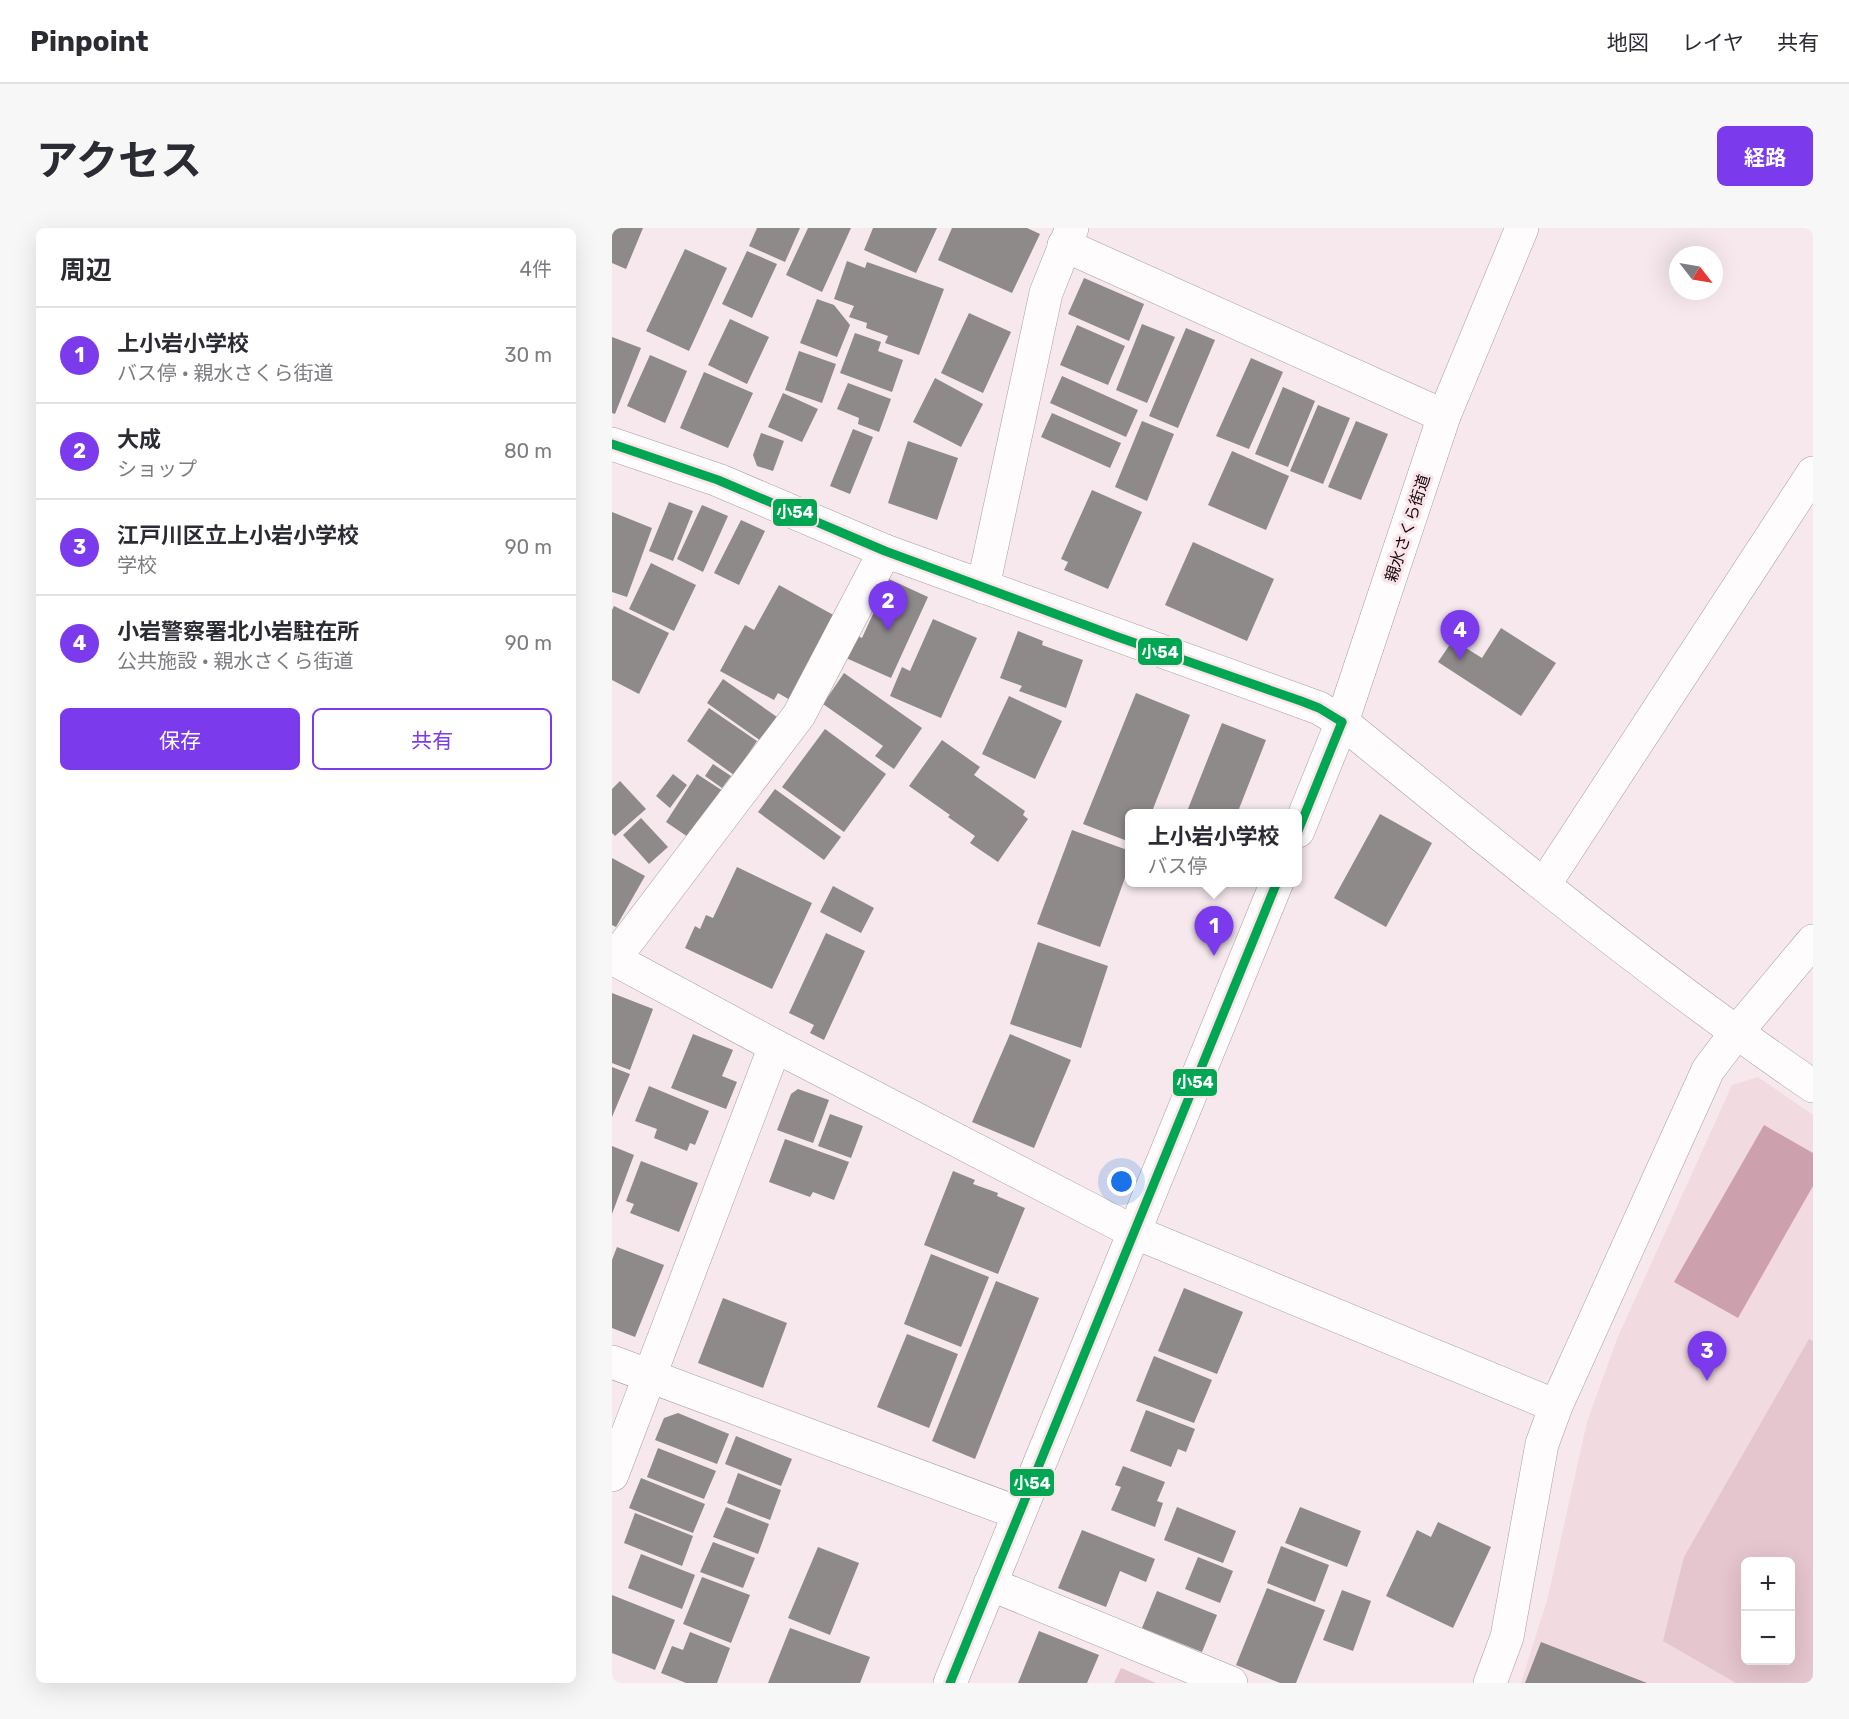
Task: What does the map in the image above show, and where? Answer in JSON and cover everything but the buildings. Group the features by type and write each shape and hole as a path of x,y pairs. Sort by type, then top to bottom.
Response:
{"street":[{"name":"親水さくら街道","path":"1302,821 1342,722 1444,416 1522,228"},
{"path":"983,587 1046,293 1068,236 1444,416"},
{"path":"612,444 718,480 885,551 1319,708 1342,722 1544,885 1736,1033 1813,1086"},
{"path":"1544,885 1813,473"},
{"path":"885,551 800,715 613,958 775,1046 1134,1233 1556,1406"},
{"path":"950,1683 1275,887"},
{"path":"1490,1683 1507,1637 1542,1444 1556,1406 1708,1070 1813,941"},
{"path":"612,1475 775,1046"},
{"path":"612,1362 1018,1513"},
{"path":"990,1584 1231,1683"}],"shaded area":[{"path":"1758,1077 1813,1115 1813,1683 1521,1683 1548,1597 1587,1422 1617,1339 1732,1085"},
{"path":"1764,1125 1813,1153 1813,1186 1738,1318 1674,1282"},
{"path":"1809,1339 1813,1341 1813,1683 1736,1683 1663,1641 1684,1557"},
{"path":"1121,1668 1156,1683 1114,1683"}],"transit line":[{"name":"小54","path":"612,444 718,480 885,551 1115,636 1301,701 1319,708 1342,722"},
{"name":"小54","path":"1302,821 1342,722"},
{"name":"小54","path":"950,1683 1275,887"}],"place":[{"name":"大成","path":"888,631"},
{"name":"小岩警察署北小岩駐在所","path":"1460,660"},
{"name":"上小岩小学校","path":"1214,956"},
{"name":"江戸川区立上小岩小学校","path":"1707,1381"}]}
